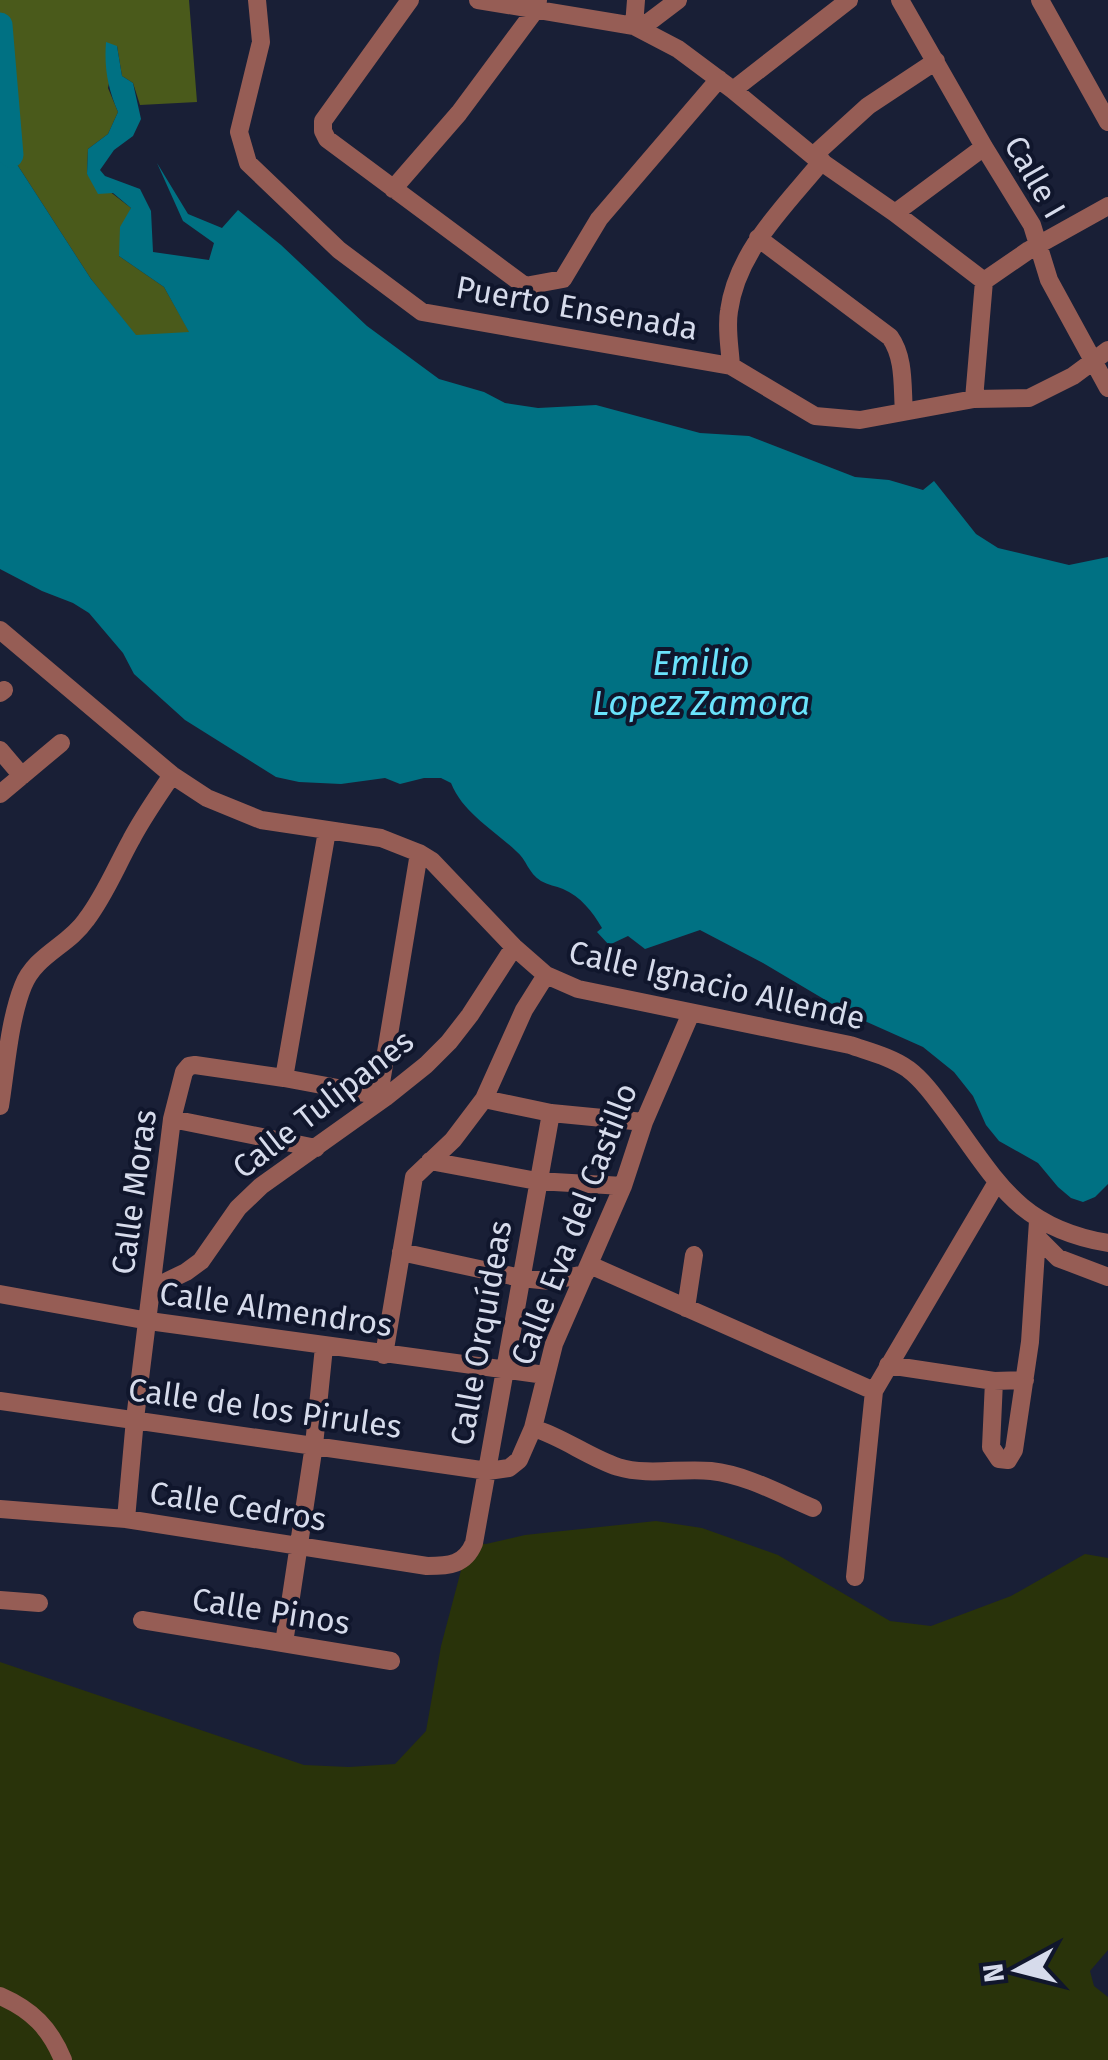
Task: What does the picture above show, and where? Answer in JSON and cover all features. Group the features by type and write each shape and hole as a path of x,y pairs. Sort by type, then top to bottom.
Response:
{"street":[{"name":"Puerto Ensenada","path":"258,0 261,42 239,132 248,163 339,250 422,312 731,366 815,416 860,420 974,399 1029,398 1073,376 1100,356"},
{"path":"410,0 323,121 323,131 327,139 524,286 563,280 599,219 726,84 849,0"},
{"path":"478,0 538,4 634,26 678,49 984,281"},
{"path":"634,26 636,0"},
{"path":"634,26 659,0"},
{"path":"634,26 649,22 678,0"},
{"name":"Calle I","path":"900,0 1032,225 1049,280 1100,356 1108,388"},
{"path":"1040,0 1108,122"},
{"path":"393,189 459,113 538,4"},
{"path":"731,366 731,298 758,238 817,158 868,106 936,60"},
{"path":"895,212 984,147"},
{"path":"984,281 1108,206"},
{"path":"758,238 890,337 900,357 904,412"},
{"path":"974,399 984,281"},
{"name":"Calle Ignacio Allende","path":"0,630 172,775 206,798 261,820 381,838 432,861 546,975 578,989 850,1045 887,1057 910,1070 934,1095 996,1182 1037,1229 1108,1243"},
{"path":"0,794 61,743"},
{"path":"0,750 22,776"},
{"path":"0,1106 23,986 36,964 84,924 172,775"},
{"path":"284,1078 327,830"},
{"path":"383,1096 419,854"},
{"name":"Calle Tulipanes","path":"150,1289 201,1261 238,1208 261,1186 426,1065 470,1014 514,947"},
{"path":"384,1355 414,1177 453,1140 484,1099 524,1010 546,975"},
{"name":"Calle Eva del Castillo","path":"519,1460 533,1428 554,1344 692,1013"},
{"name":"Calle Moras","path":"126,1519 172,1118 184,1072 195,1065 383,1096"},
{"path":"484,1099 551,1114 644,1122"},
{"name":"Calle Orquídeas","path":"464,1560 474,1543 551,1114"},
{"path":"172,1118 316,1148"},
{"path":"430,1161 537,1181 623,1186"},
{"path":"855,1576 874,1391 996,1182"},
{"path":"1037,1229 1058,1258 1105,1275"},
{"path":"994,1382 992,1447 999,1459 1008,1460 1014,1450 1030,1342 1037,1229"},
{"path":"401,1252 550,1281 587,1270 686,1308 874,1391"},
{"path":"686,1308 694,1256"},
{"name":"Calle Almendros","path":"0,1294 149,1322 545,1375"},
{"path":"284,1643 314,1444 324,1347"},
{"path":"888,1365 994,1382 1025,1380"},
{"name":"Calle de los Pirules","path":"0,1400 488,1471 509,1468 519,1460"},
{"path":"533,1428 615,1466 638,1471 708,1470 739,1476 814,1508"},
{"name":"Calle Cedros","path":"0,1509 126,1519 427,1566 450,1566 464,1560"},
{"path":"0,1600 39,1603"},
{"name":"Calle Pinos","path":"142,1620 391,1660"},
{"path":"0,1996 38,2018 55,2040 63,2060"}],"shaded area":[{"path":"0,0 189,0 197,102 140,105 133,83 122,76 117,46 108,88 118,112 108,134 88,149 87,174 131,208 119,256 164,287 190,333 136,336 91,279 11,155 0,127"},
{"path":"656,1521 702,1528 778,1555 890,1621 931,1626 1011,1596 1085,1554 1108,1558 1108,1950 1090,1971 1094,1986 1108,1997 1108,2060 0,2060 0,1662 304,1765 395,1764 426,1731 441,1646 464,1559 474,1543"}],"water":[{"name":"Emilio Lopez Zamora","path":"106,42 117,46 122,76 133,83 141,119 133,136 114,150 100,170 105,176 140,189 151,211 153,252 209,260 214,243 183,221 157,163 188,214 222,228 238,210 367,326 439,379 484,392 505,403 538,408 596,405 700,433 749,436 855,477 889,480 923,490 934,481 976,534 998,548 1069,565 1108,557 1108,1184 1095,1197 1083,1202 1071,1198 1038,1163 999,1141 954,1072 923,1047 849,1014 700,930 645,949 628,936 609,945 597,932 602,928 586,905 569,892 537,878 520,855 471,812 451,783 441,778 400,784 385,778 341,784 276,777 185,720 134,674 123,653 89,613 0,569 0,127 11,155 91,279 136,335 189,332 164,287 119,256 120,227 131,208 113,193 98,194 87,174 88,149 108,134 118,112 108,78"}],"waterway":[{"path":"0,25 11,155"}]}
